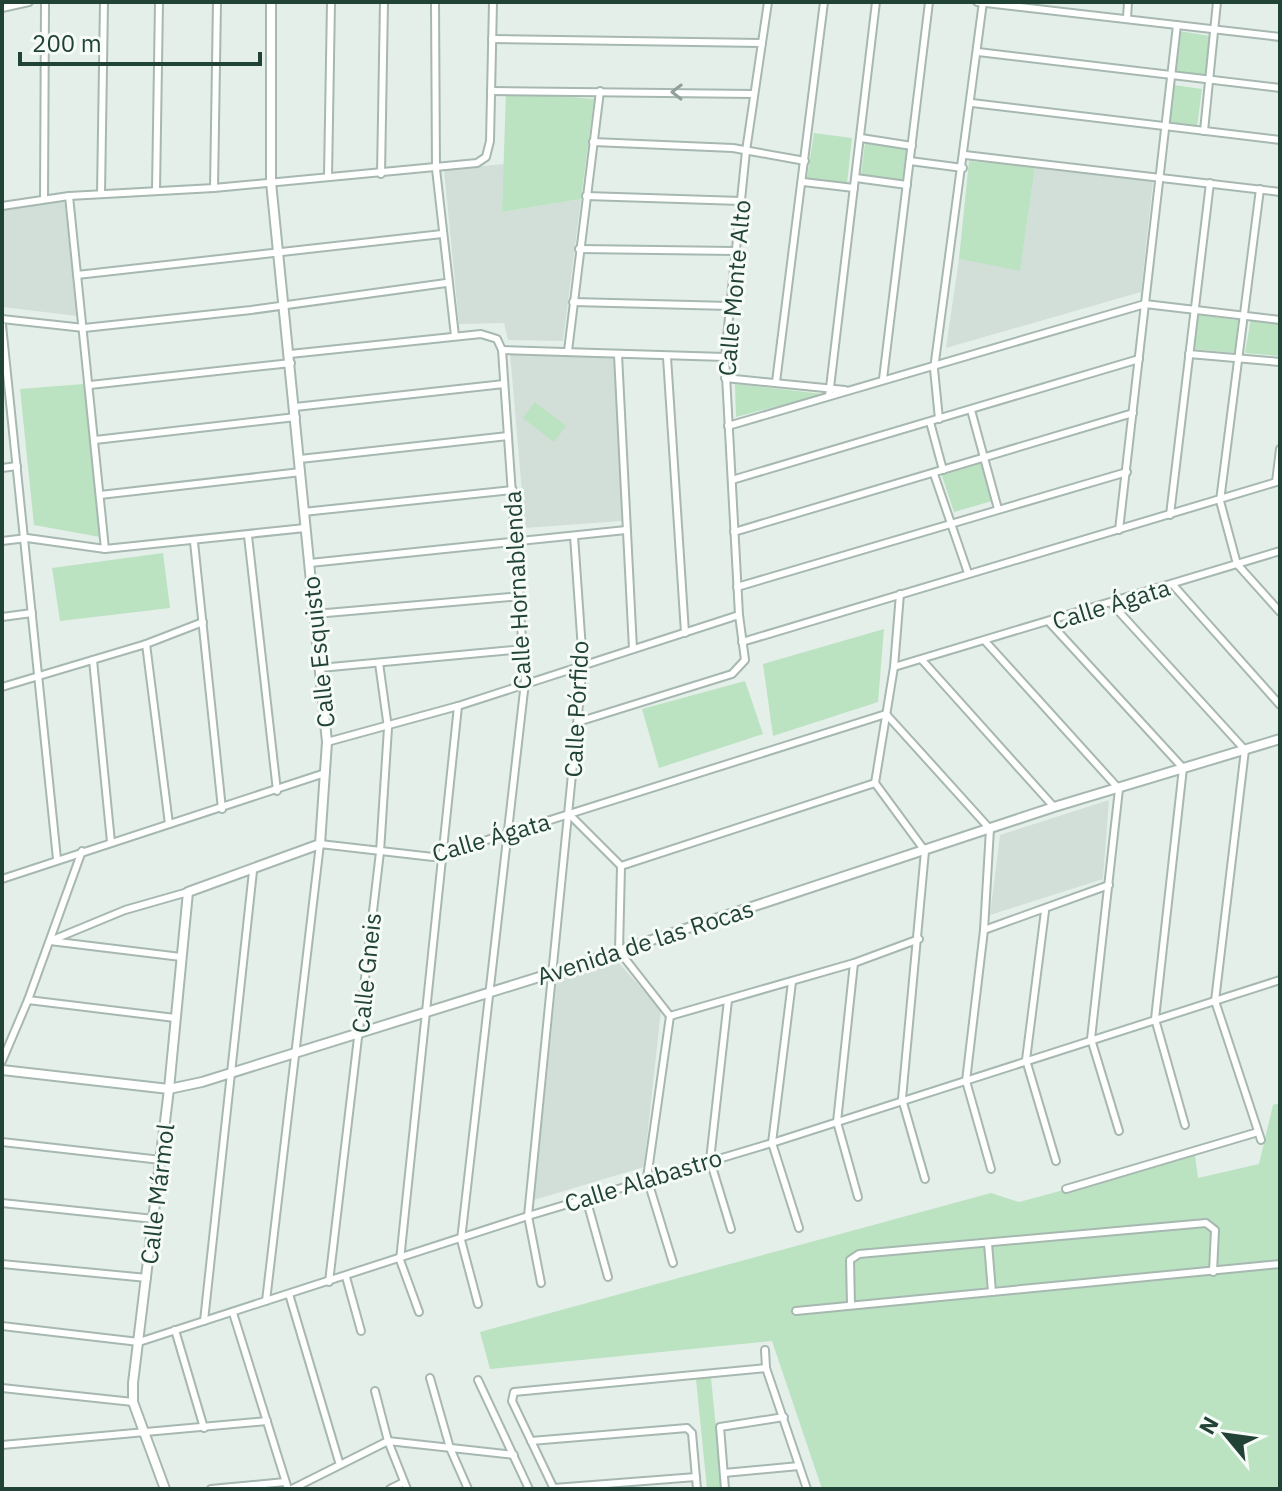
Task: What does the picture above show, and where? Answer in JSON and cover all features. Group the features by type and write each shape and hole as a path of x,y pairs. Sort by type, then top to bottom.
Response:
{"street":[{"path":"2,8 29,2"},
{"path":"44,199 45,2"},
{"path":"101,194 104,2"},
{"path":"156,190 159,2"},
{"path":"214,188 217,2"},
{"name":"Calle Esquisto","path":"266,1301 298,1051 320,844 327,742 271,182 271,2"},
{"path":"328,177 331,2"},
{"path":"381,174 384,2"},
{"path":"435,2 436,169 446,283 455,336"},
{"path":"2,206 69,196 214,188 472,165 486,157 490,141 493,2"},
{"name":"Calle Monte Alto","path":"578,722 741,669 745,660 737,587 725,357 746,151 768,2"},
{"path":"776,382 824,2"},
{"path":"829,396 876,2"},
{"path":"883,379 929,2"},
{"path":"939,419 934,369 972,103 981,2 1280,37"},
{"path":"1127,18 1128,2"},
{"path":"1204,131 1217,2"},
{"path":"1119,530 1177,25"},
{"path":"492,39 762,43"},
{"path":"978,52 1280,88"},
{"path":"491,91 754,94"},
{"path":"568,351 600,91"},
{"path":"972,103 1280,140"},
{"path":"861,138 912,146"},
{"path":"593,142 746,151 805,161"},
{"path":"965,155 1280,192"},
{"path":"910,161 963,168"},
{"path":"856,178 907,185"},
{"path":"803,182 854,188"},
{"path":"1170,515 1210,183"},
{"path":"1260,189 1220,501 1237,564 1280,612"},
{"path":"69,196 105,549"},
{"path":"586,196 741,201"},
{"path":"77,275 442,234"},
{"path":"579,249 735,251"},
{"path":"57,859 27,538 6,391 2,322 84,328 446,283"},
{"path":"573,302 730,306"},
{"path":"728,426 883,379 934,369 1145,304 1280,320"},
{"path":"90,385 455,336 493,336 502,350 725,357"},
{"name":"Calle Hornablenda","path":"461,1240 525,682 522,596 502,350"},
{"path":"1189,354 1280,362"},
{"path":"618,355 633,649"},
{"path":"667,357 685,633"},
{"path":"732,480 1139,359"},
{"path":"725,378 848,390"},
{"path":"295,407 504,384"},
{"path":"971,410 998,509"},
{"path":"734,532 1133,413"},
{"path":"95,440 296,417"},
{"path":"930,422 943,470"},
{"path":"300,459 508,436"},
{"path":"742,642 1220,501 1278,481 1280,449"},
{"path":"2,468 17,466"},
{"path":"100,495 301,472"},
{"path":"737,587 1127,472"},
{"path":"934,474 968,573"},
{"path":"303,512 513,490"},
{"path":"2,541 27,538 105,549 305,528"},
{"path":"310,563 626,530"},
{"path":"248,536 277,791"},
{"name":"Calle Pórfido","path":"541,1283 528,1216 583,664 574,536"},
{"path":"194,542 222,809"},
{"name":"Calle Ágata","path":"894,667 1174,586 1280,551"},
{"path":"1174,586 1280,705"},
{"path":"900,594 894,667 875,783 925,851 902,1099 925,1179"},
{"path":"315,614 522,596"},
{"path":"1112,604 1245,750 1215,1001 1261,1140"},
{"path":"2,617 32,613"},
{"path":"327,742 388,728 739,615"},
{"path":"2,687 146,644 203,622"},
{"path":"1050,623 1183,768 1155,1019 1185,1125"},
{"path":"985,641 1119,789 1091,1039 1119,1131"},
{"path":"146,644 169,824"},
{"path":"320,668 524,649"},
{"path":"93,660 111,842"},
{"path":"922,660 1054,807"},
{"name":"Calle Gneis","path":"329,1282 380,852 388,728 379,663"},
{"path":"419,1312 400,1260 458,706"},
{"path":"886,714 990,829 984,930 966,1081 991,1169"},
{"name":"Calle Ágata","path":"50,941 125,910 253,871 320,844 424,858 443,854 886,714"},
{"name":"Avenida de las Rocas","path":"2,1070 169,1089 232,1073 552,973 1054,807 1280,739"},
{"path":"2,879 325,773"},
{"path":"621,866 875,783"},
{"path":"569,814 621,866 619,951 670,1016 647,1178 673,1263"},
{"path":"2,1061 28,1000 82,851"},
{"path":"204,1321 253,871"},
{"path":"984,930 1045,911 1109,885"},
{"name":"Calle Mármol","path":"165,1489 133,1402 188,892"},
{"path":"1045,911 1026,1060 1056,1161"},
{"path":"670,1016 854,963 919,939"},
{"path":"50,941 181,957"},
{"path":"854,963 837,1122 858,1197"},
{"name":"Calle Alabastro","path":"2,1326 139,1342 647,1178 772,1143 1280,980"},
{"path":"792,982 772,1143 799,1228"},
{"path":"28,1000 175,1018"},
{"path":"728,1000 710,1160 731,1229"},
{"path":"1066,1189 1258,1132"},
{"path":"2,1142 161,1160"},
{"path":"586,1198 608,1277"},
{"path":"2,1203 154,1220"},
{"path":"851,1305 852,1257 1206,1223 1215,1230 1213,1272"},
{"path":"461,1240 478,1304"},
{"path":"988,1243 992,1292"},
{"path":"2,1264 147,1278"},
{"path":"796,1311 1280,1264"},
{"path":"346,1277 361,1331"},
{"path":"289,1294 339,1462"},
{"path":"233,1313 288,1487"},
{"path":"175,1330 204,1428"},
{"path":"765,1350 766,1368 807,1489"},
{"path":"696,1477 554,1489 512,1396 514,1392 766,1368"},
{"path":"430,1378 450,1448 468,1489"},
{"path":"478,1380 529,1489"},
{"path":"2,1388 133,1402"},
{"path":"375,1391 388,1441 405,1485 390,1489"},
{"path":"725,1489 720,1427 784,1417"},
{"path":"2,1445 267,1421"},
{"path":"531,1441 691,1429 697,1489"},
{"path":"211,1489 288,1487 388,1441 514,1455"},
{"path":"724,1473 799,1466"}],"shaded area":[{"path":"504,164 502,212 581,199 563,341 508,340 504,323 459,324 444,170"},
{"path":"1035,167 1153,181 1141,292 946,348 959,259 1020,270"},
{"path":"64,197 77,316 2,307 2,208"},
{"path":"510,353 614,356 622,521 525,528"},
{"path":"1109,800 1103,879 990,915 1000,835"},
{"path":"617,961 661,1010 644,1167 534,1200 557,978"}],"green space":[{"path":"1179,31 1210,36 1205,76 1175,72"},
{"path":"1174,85 1202,89 1197,127 1169,123"},
{"path":"506,91 594,99 581,199 502,212"},
{"path":"814,133 852,138 847,183 807,178"},
{"path":"865,143 907,150 902,182 861,175"},
{"path":"969,161 1035,167 1020,271 959,259"},
{"path":"1197,315 1238,320 1235,353 1194,349"},
{"path":"1251,318 1280,322 1280,356 1245,353"},
{"path":"84,384 100,537 34,525 20,389"},
{"path":"735,384 823,394 736,417"},
{"path":"535,402 566,426 554,442 523,418"},
{"path":"981,461 992,501 954,512 941,473"},
{"path":"163,553 170,608 60,621 52,568"},
{"path":"884,629 878,702 773,736 763,664"},
{"path":"745,681 763,734 659,768 642,709"},
{"path":"1280,1103 1280,1489 822,1489 772,1341 490,1369 480,1332 991,1193 1019,1202 1195,1155 1198,1178 1259,1164 1273,1105"},
{"path":"711,1378 722,1489 707,1489 696,1379"}]}
